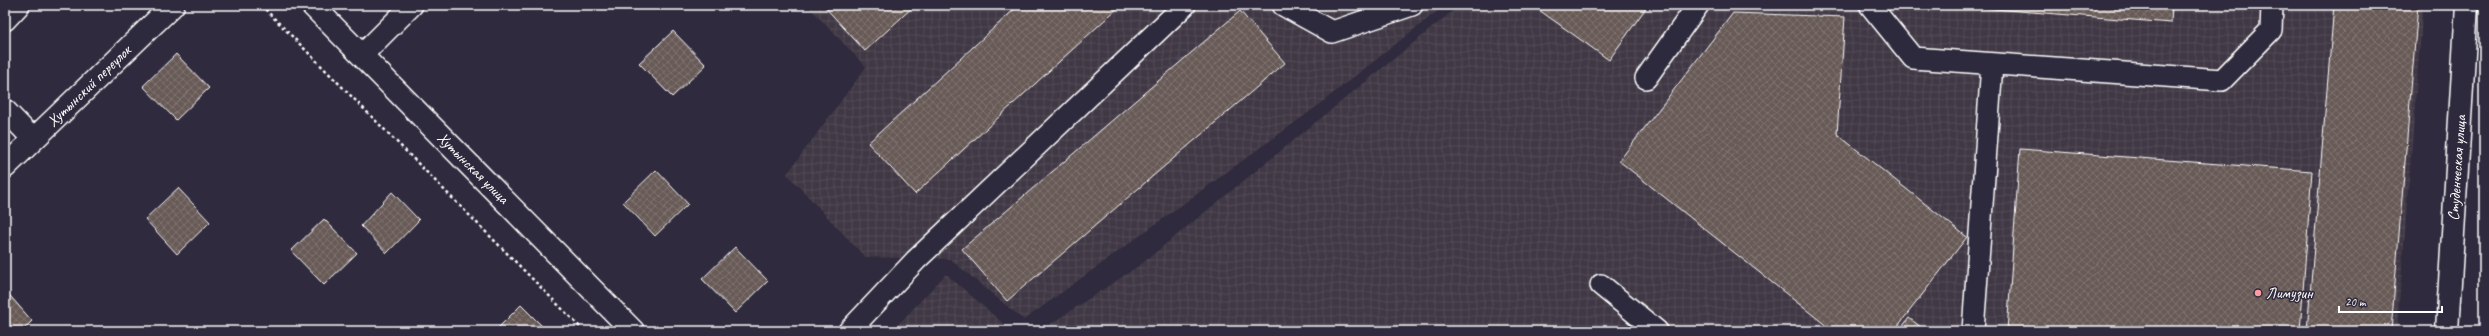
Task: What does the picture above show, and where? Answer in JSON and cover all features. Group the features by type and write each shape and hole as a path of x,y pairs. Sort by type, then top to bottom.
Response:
{"street":[{"name":"Хутынский переулок","path":"5,167 173,5"},
{"name":"Хутынская улица","path":"312,5 633,331"},
{"name":"Студенческая улица","path":"2447,331 2467,5"}],"lane":[{"path":"5,20 20,5"},
{"path":"362,55 412,5"},
{"path":"849,331 916,260 1185,5"},
{"path":"1283,5 1332,32 1412,5"},
{"path":"1646,78 1698,5"},
{"path":"1870,5 1913,58 2222,80 2271,30 2272,5"},
{"path":"1973,331 1992,64"},
{"path":"5,110 33,140"},
{"path":"1601,285 1657,331"}],"path":[{"path":"261,5 584,331"}],"shaded area":[{"path":"807,5 1445,5 1312,110 1024,320 950,259 865,257 787,174 866,67"},
{"path":"1468,5 2423,5 2397,331 1040,331 1140,265 1454,10"},
{"path":"946,274 1012,331 892,331"}],"building":[{"path":"823,5 915,5 865,51"},
{"path":"1019,5 1121,5 915,194 868,143"},
{"path":"1532,5 1648,5 1609,60"},
{"path":"1943,5 2172,5 2171,23"},
{"path":"2334,5 2418,5 2391,331 2307,331"},
{"path":"1240,11 1285,63 1007,301 962,249"},
{"path":"1733,13 1845,17 1837,134 1967,237 1894,331 1833,331 1619,161"},
{"path":"673,31 706,65 672,97 639,63"},
{"path":"176,54 209,88 176,120 143,86"},
{"path":"2020,149 2312,171 2300,331 2007,331"},
{"path":"656,170 688,204 655,236 623,202"},
{"path":"178,188 210,222 177,254 145,219"},
{"path":"392,192 419,220 387,253 361,226"},
{"path":"324,219 357,253 324,285 291,251"},
{"path":"735,247 768,281 735,313 702,279"},
{"path":"5,290 32,321 22,331 5,331"},
{"path":"521,305 547,331 495,331"},
{"path":"1909,318 1926,331 1899,331"}],"place":[{"name":"Лимузин","path":"2258,293"}]}
